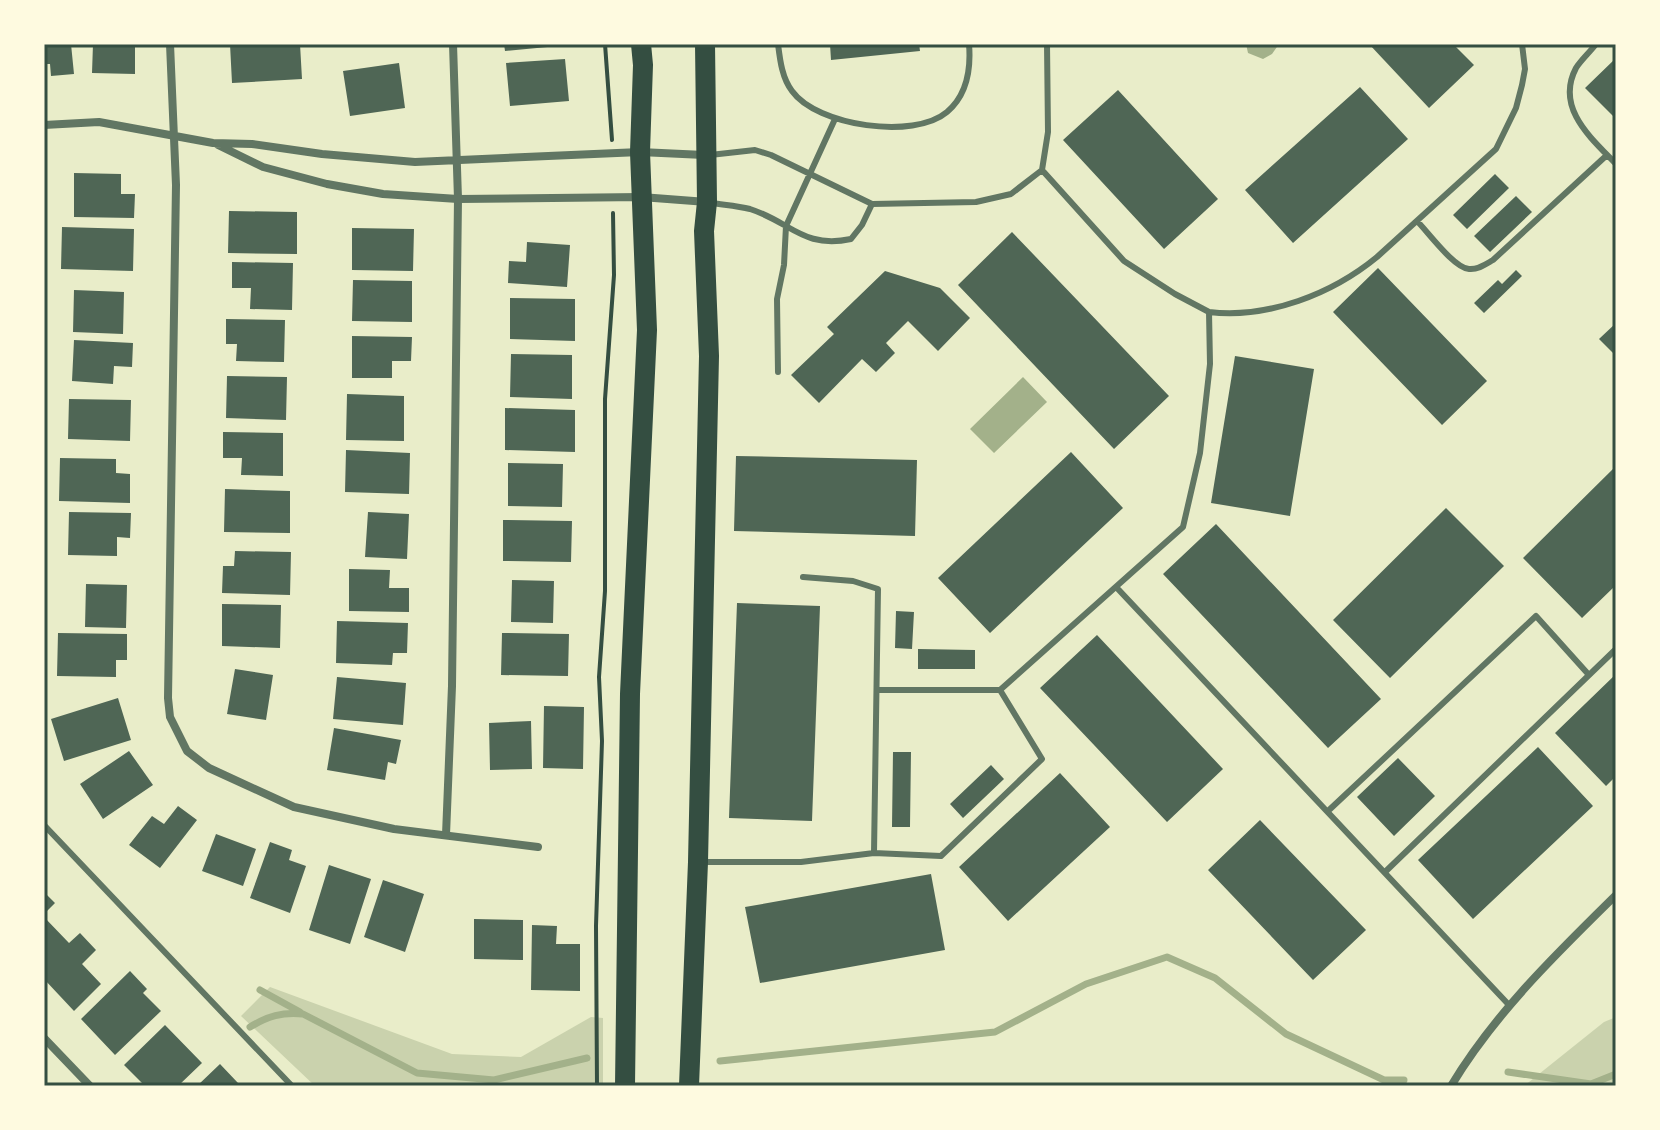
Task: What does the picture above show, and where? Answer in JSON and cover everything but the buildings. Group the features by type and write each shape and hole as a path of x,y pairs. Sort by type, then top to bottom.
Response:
{"main road":[{"path":"625,1086 630,694 647,330 640,152 641,44"},
{"path":"689,1086 698,862 708,371 704,231 707,202 705,44"}],"street":[{"path":"170,44 174,137 170,717 187,751 209,768 294,807 394,829 538,847"},
{"path":"446,835 452,686 458,199 453,44"},
{"path":"44,125 99,122 213,143 252,144 415,162 640,152 706,155"},
{"path":"213,143 263,167 327,184 383,194 458,199 641,197 707,202"},
{"path":"1451,1086 1470,1054 1509,1005 1616,895"},
{"path":"44,1038 90,1086"}],"lane":[{"path":"778,44 781,66 792,91 804,103 849,124 889,126 915,123 947,112 964,88 970,58 969,44"},
{"path":"706,155 755,150 811,172 872,204 976,202 1011,194 1042,170 1048,132 1047,44"},
{"path":"1042,170 1124,261 1209,312 1253,313 1316,294 1357,274 1496,149 1516,108 1525,69 1522,44"},
{"path":"1596,44 1576,68 1569,92 1575,120 1616,164"},
{"path":"778,372 777,299 784,265 786,226 835,119"},
{"path":"1417,221 1456,263 1465,269 1474,269 1493,260 1607,155"},
{"path":"707,202 751,209 811,240 831,243 851,239 872,204"},
{"path":"877,690 1000,690 1183,527 1200,453 1210,364 1209,312"},
{"path":"803,577 853,581 878,589 874,853"},
{"path":"1117,588 1509,1005"},
{"path":"1328,811 1536,616 1589,675"},
{"path":"1385,872 1616,649"},
{"path":"698,862 801,862 874,853 941,856 1042,759 1000,690"},
{"path":"44,825 292,1086"}],"path":[{"path":"605,44 613,153"},
{"path":"597,1086 596,926 602,741 599,677 605,591 605,399 614,275 613,197"}],"shaded area":[{"path":"1246,44 1279,44 1272,54 1263,59 1248,53"},
{"path":"1023,377 1047,402 994,453 970,429"},
{"path":"270,987 452,1054 521,1057 591,1017 603,1018 603,1086 315,1086 241,1016"},
{"path":"1616,1017 1616,1086 1524,1086 1604,1022"}],"waterway":[{"path":"720,1061 995,1032 1086,984 1167,957 1215,978 1286,1034 1384,1080 1404,1080"},
{"path":"260,990 300,1012"},
{"path":"250,1027 275,1016 303,1014 417,1073 494,1080 587,1058"},
{"path":"1508,1072 1591,1084 1616,1074"}]}
